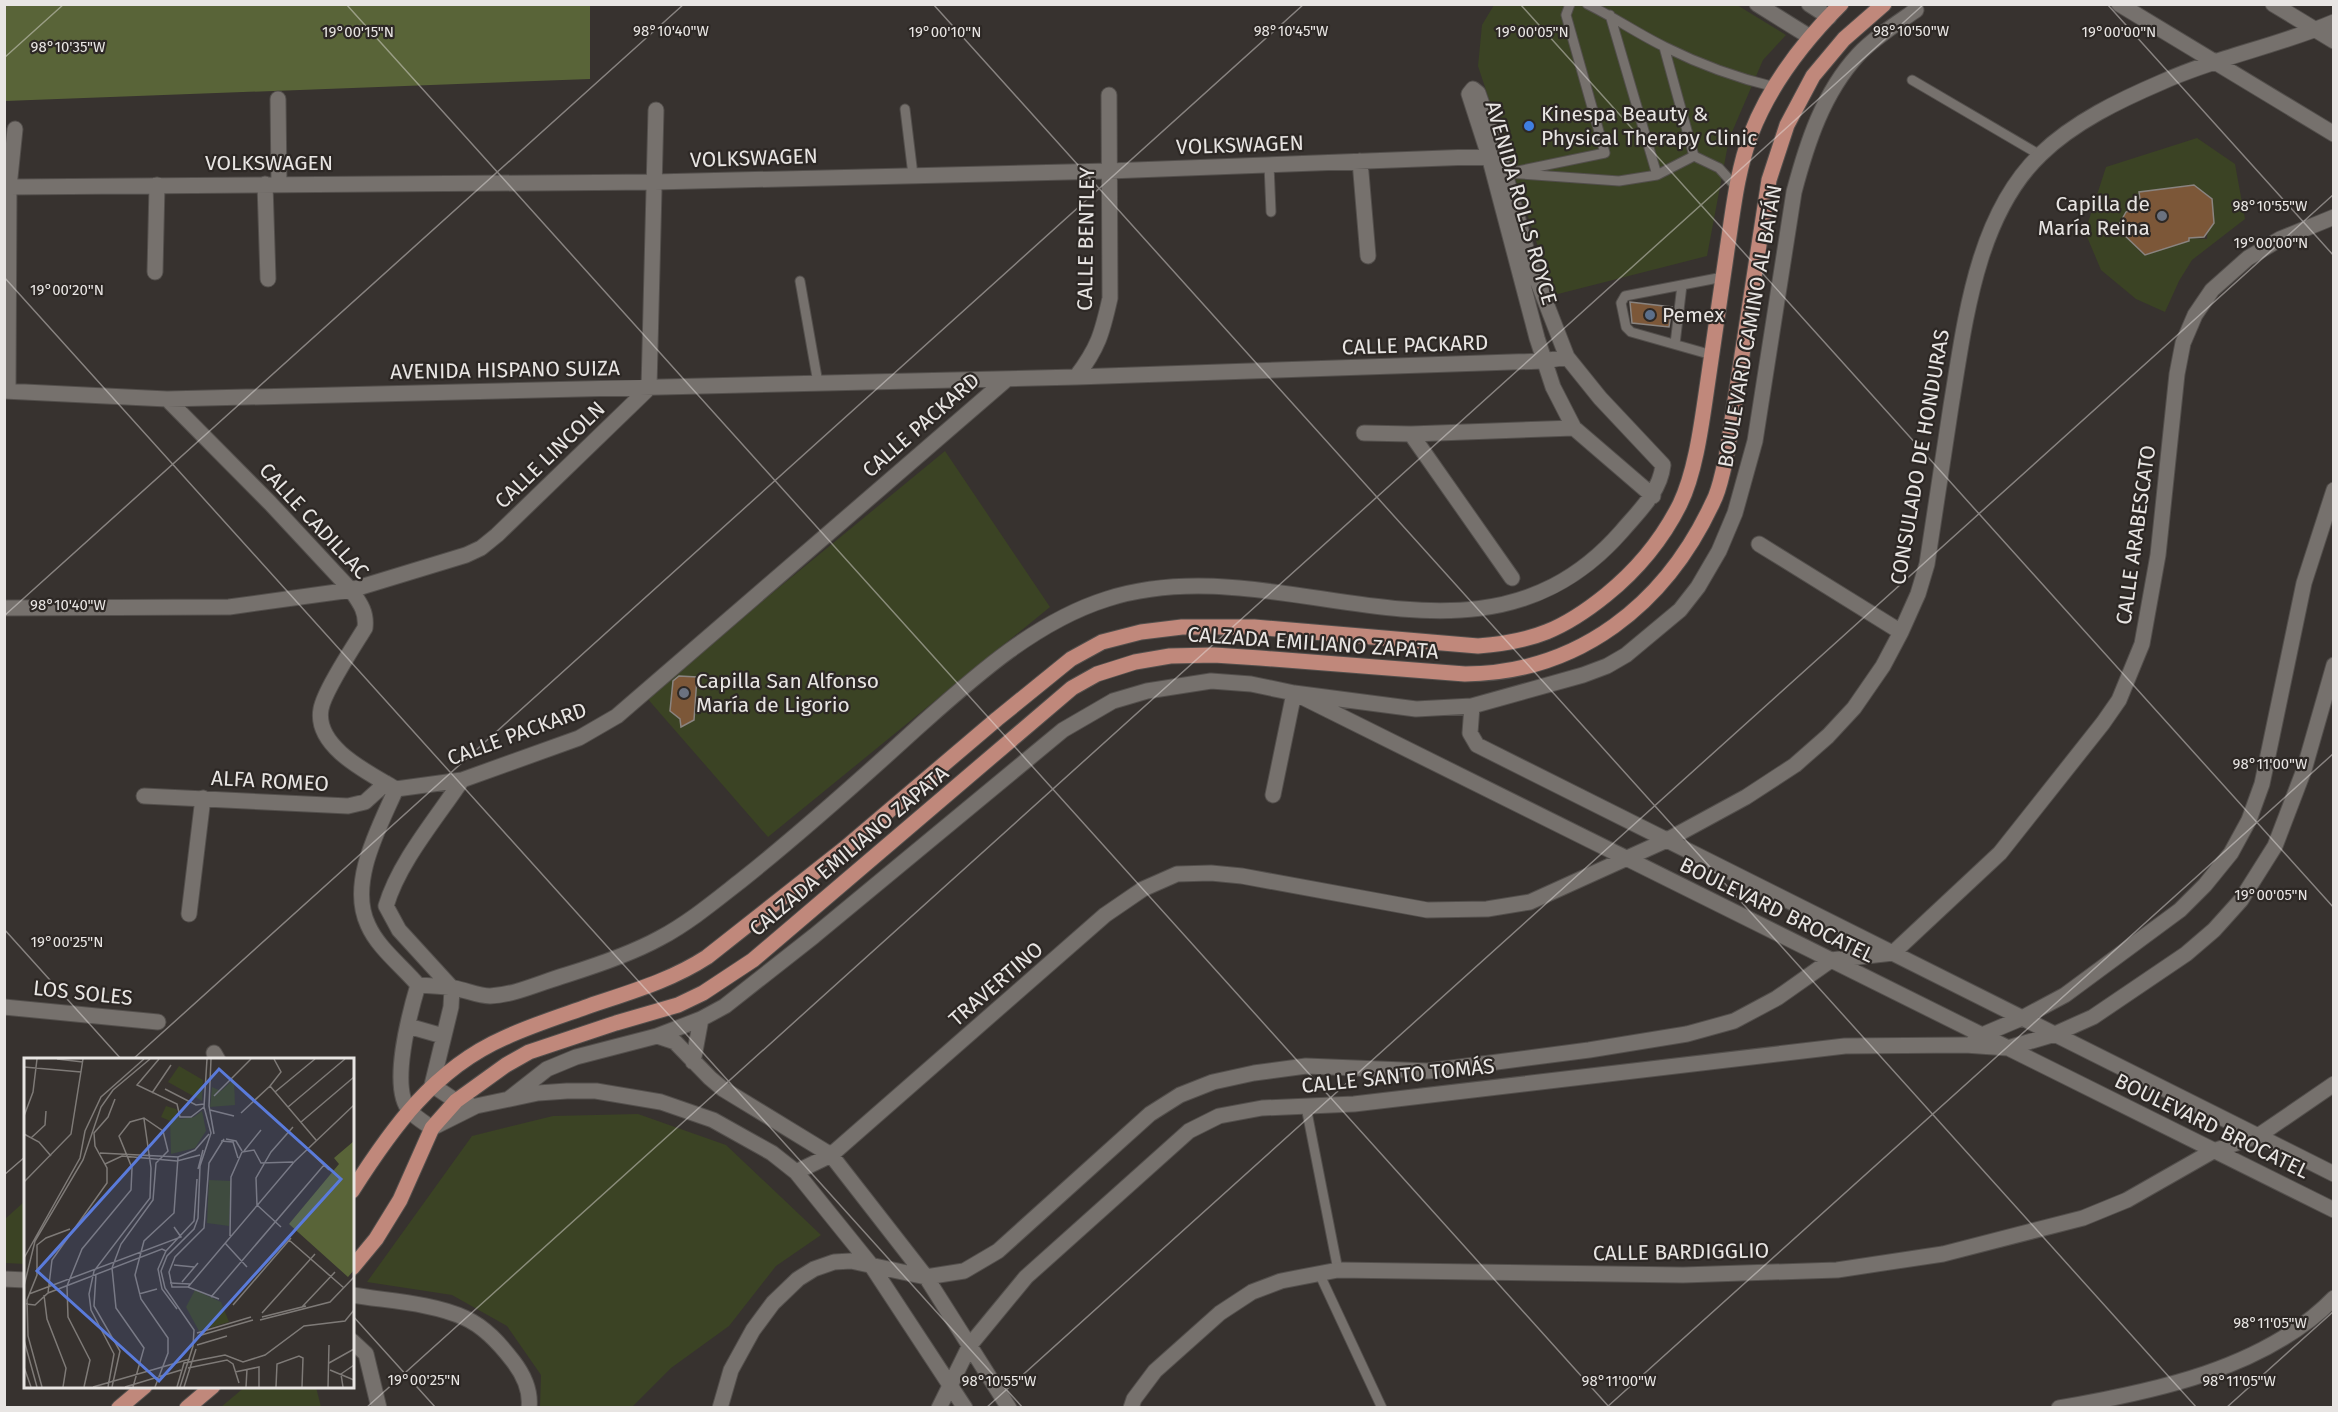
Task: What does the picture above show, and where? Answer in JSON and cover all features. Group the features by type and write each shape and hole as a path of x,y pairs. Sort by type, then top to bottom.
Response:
{"main road":[{"name":"CALZADA EMILIANO ZAPATA","path":"354,1188 387,1136 409,1110 432,1085 465,1059 503,1038 652,985 684,971 707,957 844,849 1071,659 1102,642 1141,632 1182,627 1254,627 1478,646 1530,639 1562,626 1625,580 1656,546 1681,503 1699,444 1737,188 1751,135 1775,87 1810,37 1841,4"},
{"name":"CALZADA EMILIANO ZAPATA","path":"354,1266 376,1239 400,1200 432,1128 456,1101 507,1065 530,1052 678,1005 729,977 762,952 1072,688 1097,674 1135,662 1170,656 1214,655 1465,674 1493,674 1535,666 1566,654 1595,640 1622,621 1673,570 1695,537 1714,500 1726,459 1769,180 1787,125 1813,76 1844,39 1884,4"},
{"path":"119,1407 143,1388"},
{"path":"187,1407 211,1388"}],"street":[{"path":"1756,4 1782,11 1810,37"},
{"path":"1809,4 1828,17"},
{"path":"2119,4 2334,134"},
{"path":"2273,4 2334,41"},
{"name":"BOULEVARD CAMINO AL BATÁN","path":"510,1098 547,1069 576,1057 657,1036 701,1019 725,1006 1063,730 1113,701 1147,691 1211,681 1251,684 1294,693 1416,709 1472,706 1583,675 1607,666 1654,634 1680,610 1698,587 1719,551 1735,513 1755,441 1794,192 1812,134 1835,85 1858,54 1916,10"},
{"name":"CONSULADO DE HONDURAS","path":"1242,876 1427,910 1487,909 1530,902 1667,840 1746,797 1795,765 1828,736 1854,708 1883,666 1918,594 1927,564 1968,300 1994,225 2012,191 2040,155 2067,132 2109,108 2163,81 2334,22"},
{"name":"CALLE BENTLEY","path":"1076,377 1093,355 1103,329 1110,298 1109,95"},
{"path":"268,279 278,99"},
{"path":"649,388 656,110"},
{"path":"6,391 9,187 15,129"},
{"name":"VOLKSWAGEN","path":"9,187 655,182 1109,171 1495,156"},
{"name":"AVENIDA ROLLS ROYCE","path":"1495,156 1530,262 1567,357 1600,398 1660,459 1663,465 1663,471 1653,496"},
{"name":"AVENIDA ROLLS ROYCE","path":"1495,156 1544,361 1553,387 1574,428"},
{"path":"1360,161 1368,256"},
{"path":"156,272 157,185"},
{"name":"CALLE ARABESCATO","path":"1893,953 2000,854 2103,723 2119,699 2142,644 2158,555 2177,374 2182,343 2194,315 2212,290 2248,258 2280,239 2334,217"},
{"name":"CALLE PACKARD","path":"391,786 462,780 579,738 617,716 1006,379 1544,361 1567,357"},
{"name":"AVENIDA HISPANO SUIZA","path":"6,391 166,399 1006,379"},
{"name":"CALLE LINCOLN","path":"4,608 228,607 351,590 466,555 482,548 497,535 649,388"},
{"name":"CALLE CADILLAC","path":"166,399 270,503 351,590 363,610 366,617 365,628 326,696 321,709 321,725 332,744 350,761 391,786"},
{"path":"391,786 363,874 362,910 368,927 382,946 418,985 452,988 488,996 510,992 591,967 661,938 696,916 794,838 963,687 1035,633 1067,615 1102,600 1132,591 1163,586 1253,588 1405,610 1456,611 1508,604 1546,592 1585,567 1616,538 1653,496 1574,428 1412,434 1364,433"},
{"path":"1412,434 1512,578"},
{"path":"1965,1046 1980,1034 2022,1018 2065,995 2180,910 2205,885 2231,853 2249,820 2262,784 2304,583 2334,490"},
{"path":"1759,544 1901,632"},
{"path":"2008,1048 2055,1034 2093,1017 2186,954 2214,930 2241,900 2275,846 2304,770 2334,665"},
{"path":"1273,795 1294,693"},
{"name":"BOULEVARD BROCATEL","path":"1294,693 2334,1210"},
{"name":"BOULEVARD BROCATEL","path":"1472,706 1470,733 1477,745 2334,1174"},
{"path":"462,780 399,874 390,891 386,906 399,930 452,988 451,1007 432,1085 456,1101 476,1106"},
{"name":"ALFA ROMEO","path":"144,796 348,806 365,802 391,786"},
{"path":"189,914 203,798"},
{"name":"TRAVERTINO","path":"796,1172 831,1155 1105,915 1143,889 1177,874 1211,873 1242,876"},
{"path":"362,910 386,906"},
{"name":"CALLE SANTO TOMÁS","path":"720,1407 731,1370 753,1330 773,1304 798,1279 814,1269 834,1262 851,1261 926,1277 964,1271 998,1251 1150,1114 1180,1095 1213,1082 1254,1073 1306,1066 1428,1071 1589,1050 1687,1034 1734,1021 1777,998 1831,960 1893,953"},
{"path":"418,985 403,1051 401,1089 409,1110 432,1128 476,1106 538,1093 586,1091 661,1102 713,1120 772,1153 796,1172 871,1264 965,1407"},
{"name":"LOS SOLES","path":"4,1007 158,1022"},
{"path":"693,1062 701,1019"},
{"path":"408,1026 443,1036"},
{"path":"657,1036 675,1042 723,1089 831,1155 926,1277 1009,1407"},
{"name":"CALLE SANTO TOMÁS","path":"939,1407 970,1345 1026,1277 1189,1131 1220,1116 1262,1108 1354,1104 1845,1046 2008,1048"},
{"name":"CALLE BARDIGGLIO","path":"1131,1407 1134,1399 1155,1371 1220,1313 1252,1293 1281,1281 1338,1269 1683,1275 1837,1270 1943,1254 2084,1218 2127,1200 2213,1151 2258,1136 2334,1084"},
{"path":"4,1279 24,1280"},
{"path":"354,1295 445,1311 466,1318 485,1331 517,1366 528,1387 529,1407"},
{"path":"2059,1407 2178,1382 2237,1361 2285,1336 2334,1298"},
{"path":"354,1343 366,1354 380,1407"}],"lane":[{"path":"1570,4 1566,15 1605,153 1508,173 1619,181 1657,175 1694,156"},
{"path":"1587,4 1664,47 1747,80 1775,87"},
{"path":"1610,15 1657,175"},
{"path":"1664,47 1694,156 1719,168 1737,188"},
{"path":"1912,80 2040,155"},
{"path":"905,109 913,175"},
{"path":"1269,165 1271,212"},
{"path":"1712,355 1628,330 1621,303 1625,296 1723,277"},
{"path":"800,281 818,383"},
{"path":"1676,344 1682,285"},
{"path":"1306,1107 1338,1269"},
{"path":"1319,1273 1382,1407"}],"green space":[{"path":"4,5 590,5 590,79 5,101"},
{"path":"1494,5 1737,5 1786,35 1763,60 1729,139 1707,256 1554,295 1478,66 1482,25"},
{"path":"2197,138 2235,164 2245,219 2192,260 2179,281 2165,312 2136,299 2101,270 2085,232 2106,167","holes":["2189,185 2201,192 2204,200 2207,195 2212,199 2214,223 2212,226 2208,222 2207,239 2189,238 2189,241 2145,255 2139,251 2138,240 2131,240 2117,228 2126,213 2141,206 2139,192"]},
{"path":"945,451 1050,607 768,837 646,697"},
{"path":"638,1114 726,1145 821,1235 776,1266 729,1326 671,1368 632,1407 540,1407 541,1375 507,1326 452,1295 367,1282 472,1136 553,1116"},
{"path":"24,1202 24,1264 5,1263 5,1219"},
{"path":"244,1388 316,1388 321,1407 221,1407"}],"building":[{"name":"Capilla de María Reina","path":"2194,185 2212,199 2214,223 2204,237 2189,238 2189,241 2145,255 2117,228 2126,212 2141,206 2139,192"},
{"name":"Pemex","path":"1630,302 1672,307 1669,327 1632,323"},
{"name":"Capilla San Alfonso María de Ligorio","path":"679,676 697,677 694,720 681,727 680,719 670,711 673,681"}],"place":[{"name":"Kinespa Beauty & Physical Therapy Clinic","path":"1529,126"},
{"name":"Capilla de María Reina","path":"2162,216"},
{"name":"Pemex","path":"1650,315"},
{"name":"Capilla San Alfonso María de Ligorio","path":"684,693"}]}
